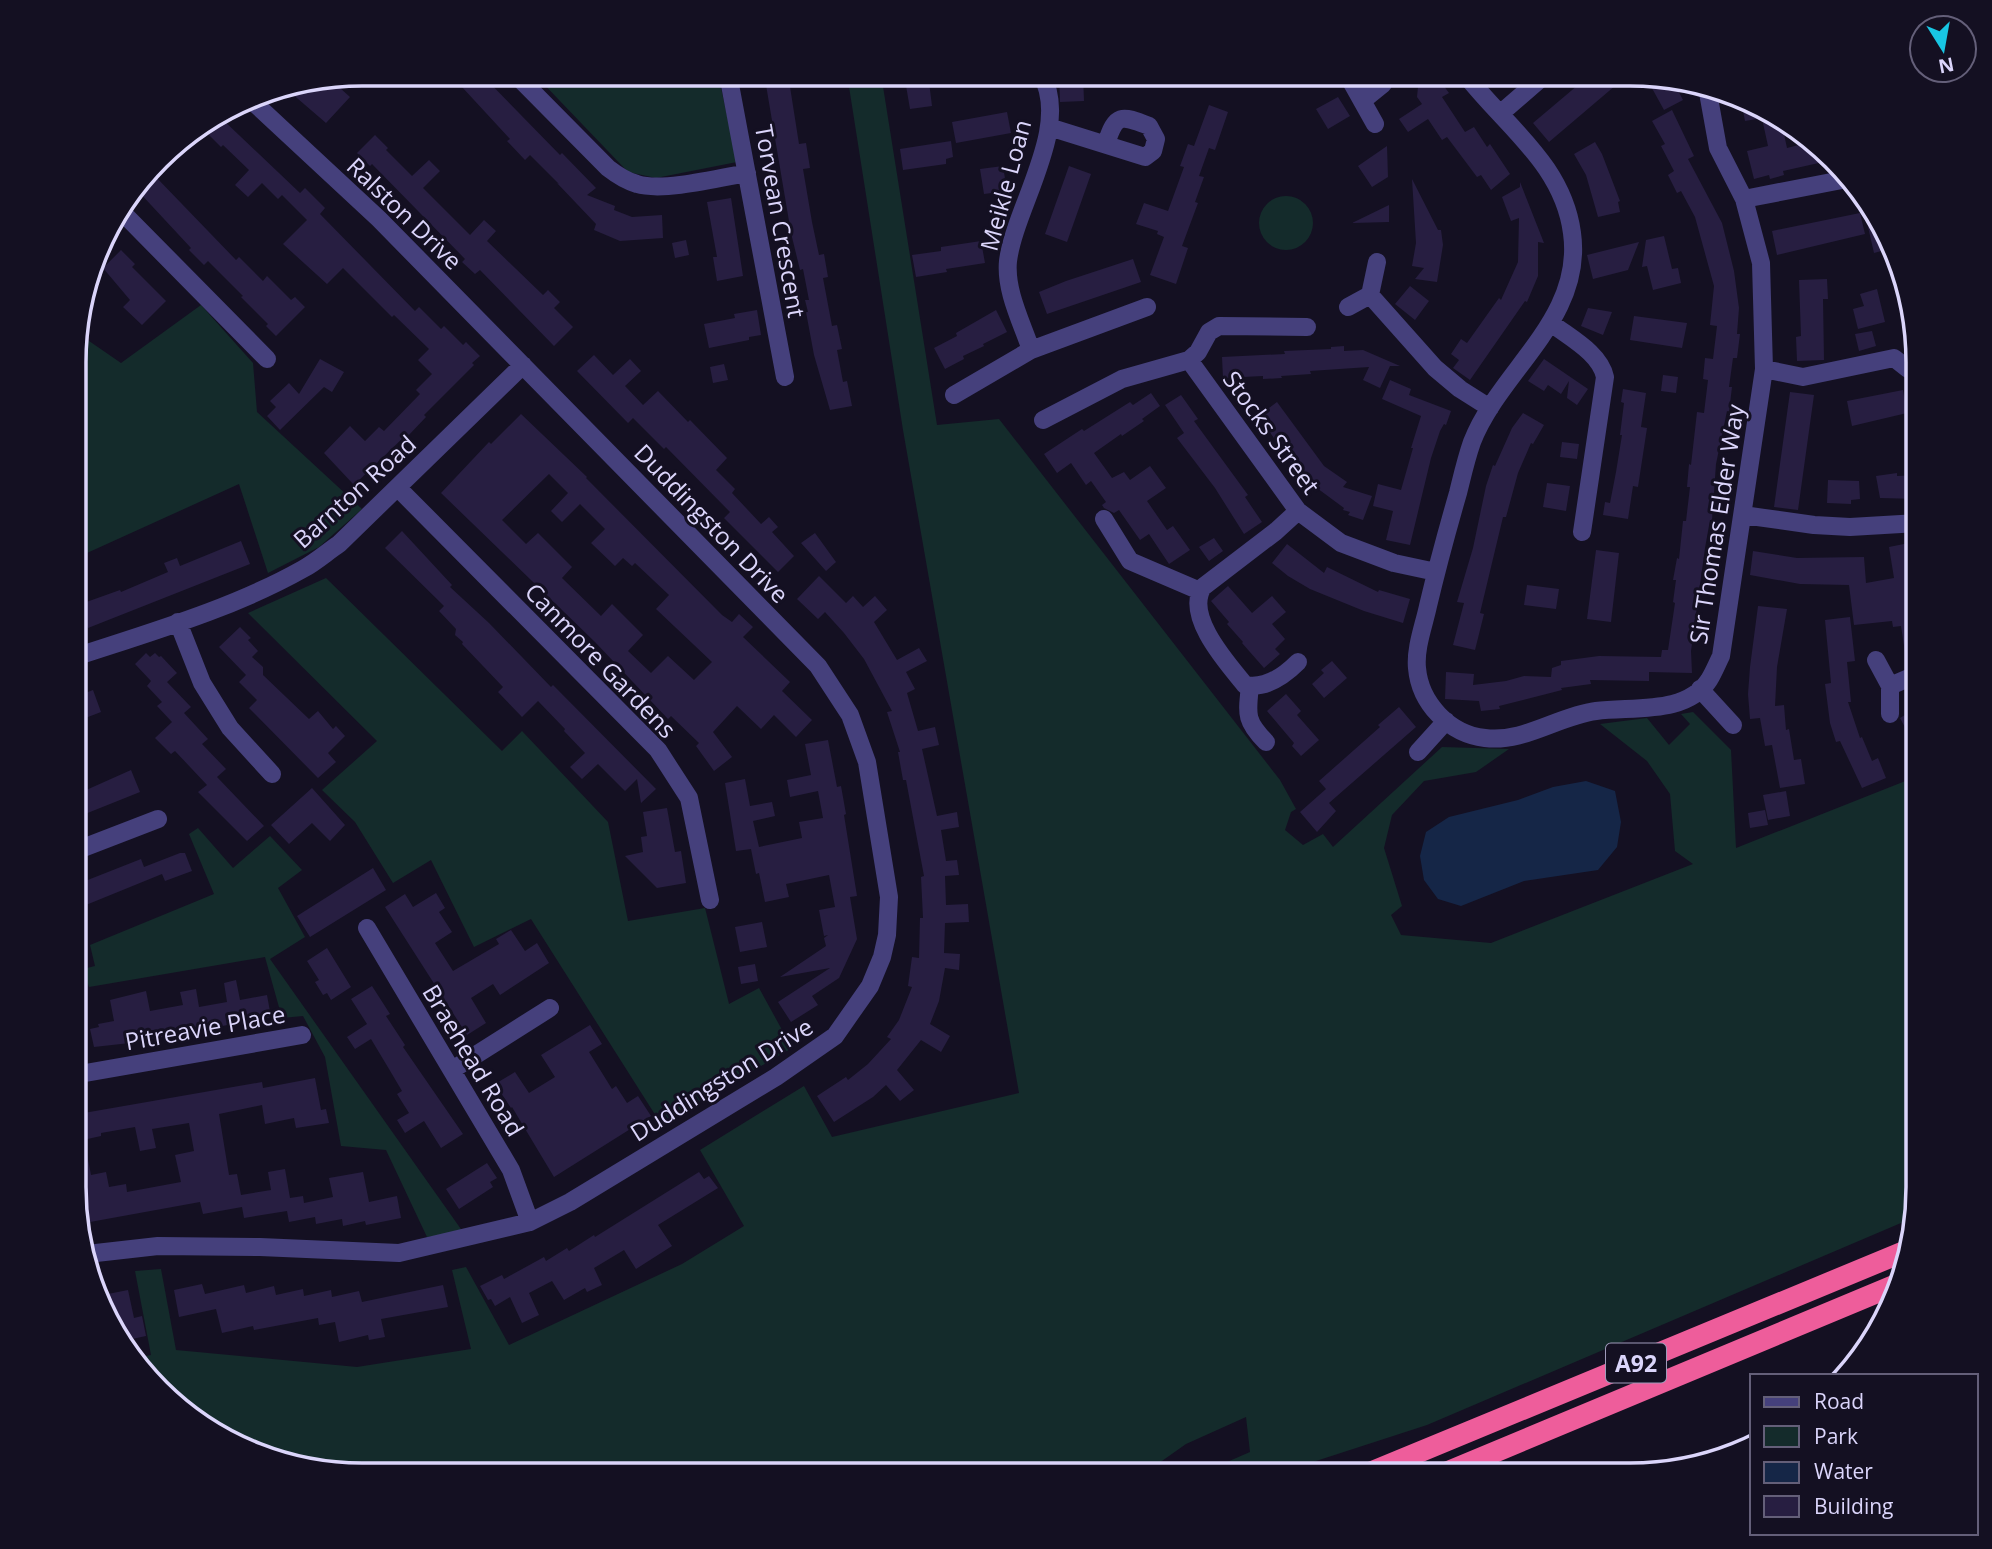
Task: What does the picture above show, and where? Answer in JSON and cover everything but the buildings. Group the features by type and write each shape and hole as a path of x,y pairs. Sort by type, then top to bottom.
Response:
{"highway":[{"name":"A92","path":"1393,1463 1898,1255"},
{"name":"A92","path":"1469,1463 1887,1288"}],"street":[{"path":"529,86 608,169 624,180 640,186 660,187 747,173"},
{"name":"Torvean Crescent","path":"731,86 785,377"},
{"name":"Meikle Loan","path":"1031,350 1011,290 1008,263 1014,235 1049,127 1047,86"},
{"path":"1354,86 1375,124"},
{"path":"1362,101 1380,86"},
{"path":"1474,86 1545,163 1556,180 1573,234 1569,288 1551,323 1490,408 1472,442 1436,572 1416,665 1422,692 1431,707 1446,721 1469,735 1499,739 1512,738 1587,713 1673,704 1685,700 1700,689 1733,725"},
{"path":"1501,113 1532,86"},
{"name":"Sir Thomas Elder Way","path":"1700,689 1708,682 1721,656 1764,369 1761,263 1744,199 1718,148 1709,97"},
{"name":"Ralston Drive","path":"258,106 379,219 523,365"},
{"path":"1049,127 1106,144"},
{"path":"1744,199 1839,181"},
{"path":"127,217 267,359"},
{"path":"1370,296 1377,262"},
{"path":"1370,296 1435,368 1460,389 1490,408"},
{"path":"1348,307 1370,296"},
{"path":"954,395 1031,350 1147,307"},
{"path":"1551,323 1597,359 1605,377 1582,532"},
{"name":"Stocks Street","path":"1043,420 1122,379 1189,360 1198,352 1209,332 1219,326 1307,327"},
{"path":"1764,369 1803,377 1894,358 1906,367"},
{"name":"Stocks Street","path":"1189,360 1297,511 1341,543 1366,554 1436,572"},
{"name":"Barnton Road","path":"86,653 178,622 259,590 304,568 339,544 523,365"},
{"name":"Duddingston Drive","path":"94,1253 158,1246 399,1253 530,1222 570,1202 776,1077 835,1035 870,986 882,957 887,935 889,897 867,762 850,715 818,666 523,365"},
{"name":"Canmore Gardens","path":"398,488 658,750 689,799 710,900"},
{"path":"1297,511 1275,532 1200,591 1199,601 1201,620 1208,639 1245,685 1257,686 1280,677 1298,662"},
{"path":"1743,515 1814,526 1906,524"},
{"path":"1104,519 1129,561 1200,591"},
{"path":"178,622 202,682 223,717 272,774"},
{"path":"1876,660 1890,686 1890,714"},
{"path":"1890,686 1906,679"},
{"path":"1250,686 1248,720 1266,742"},
{"path":"1418,752 1446,721"},
{"path":"86,847 158,819"},
{"name":"Braehead Road","path":"367,928 511,1170 530,1222"},
{"path":"452,1070 550,1008"},
{"name":"Pitreavie Place","path":"86,1073 302,1035"}],"green space":[{"path":"546,86 721,86 737,162 656,178 628,172"},
{"path":"849,86 883,86 937,425 999,419 1280,780 1296,809 1291,812 1285,830 1303,845 1323,834 1333,847 1442,747 1509,749 1476,772 1424,781 1392,815 1384,848 1402,906 1391,915 1401,935 1491,943 1693,864 1675,851 1670,794 1647,761 1600,724 1647,718 1669,745 1690,724 1681,714 1693,712 1731,750 1736,848 1906,781 1904,1222 1427,1425 1311,1463 1225,1463 1250,1452 1246,1417 1186,1444 1159,1463 343,1463 290,1454 239,1435 208,1417 180,1395 144,1356 151,1355 135,1271 161,1269 176,1350 357,1367 471,1349 452,1270 466,1267 509,1345 682,1264 744,1226 700,1150 804,1086 832,1137 1019,1093 903,430"},
{"path":"1286,196 1305,204 1313,223 1305,242 1286,250 1267,242 1259,223 1267,204"},
{"path":"201,305 253,363 257,412 362,509 319,547 268,573 239,484 86,553 86,339 121,363"},
{"path":"326,578 502,751 522,731 608,822 628,921 705,908 729,1004 759,988 792,1048 661,1124 531,919 474,947 431,860 393,883 355,822 322,790 377,741 248,613"},
{"path":"198,828 233,868 270,836 302,870 278,888 305,937 270,959 463,1232 427,1237 386,1150 341,1146 325,1057 303,1016 282,1018 265,957 89,987 86,968 95,966 90,945 214,894 189,834"}],"water":[{"path":"1586,781 1615,791 1621,822 1617,847 1598,870 1524,881 1461,906 1438,899 1424,880 1420,856 1426,832 1449,817 1518,800 1553,787"}]}
